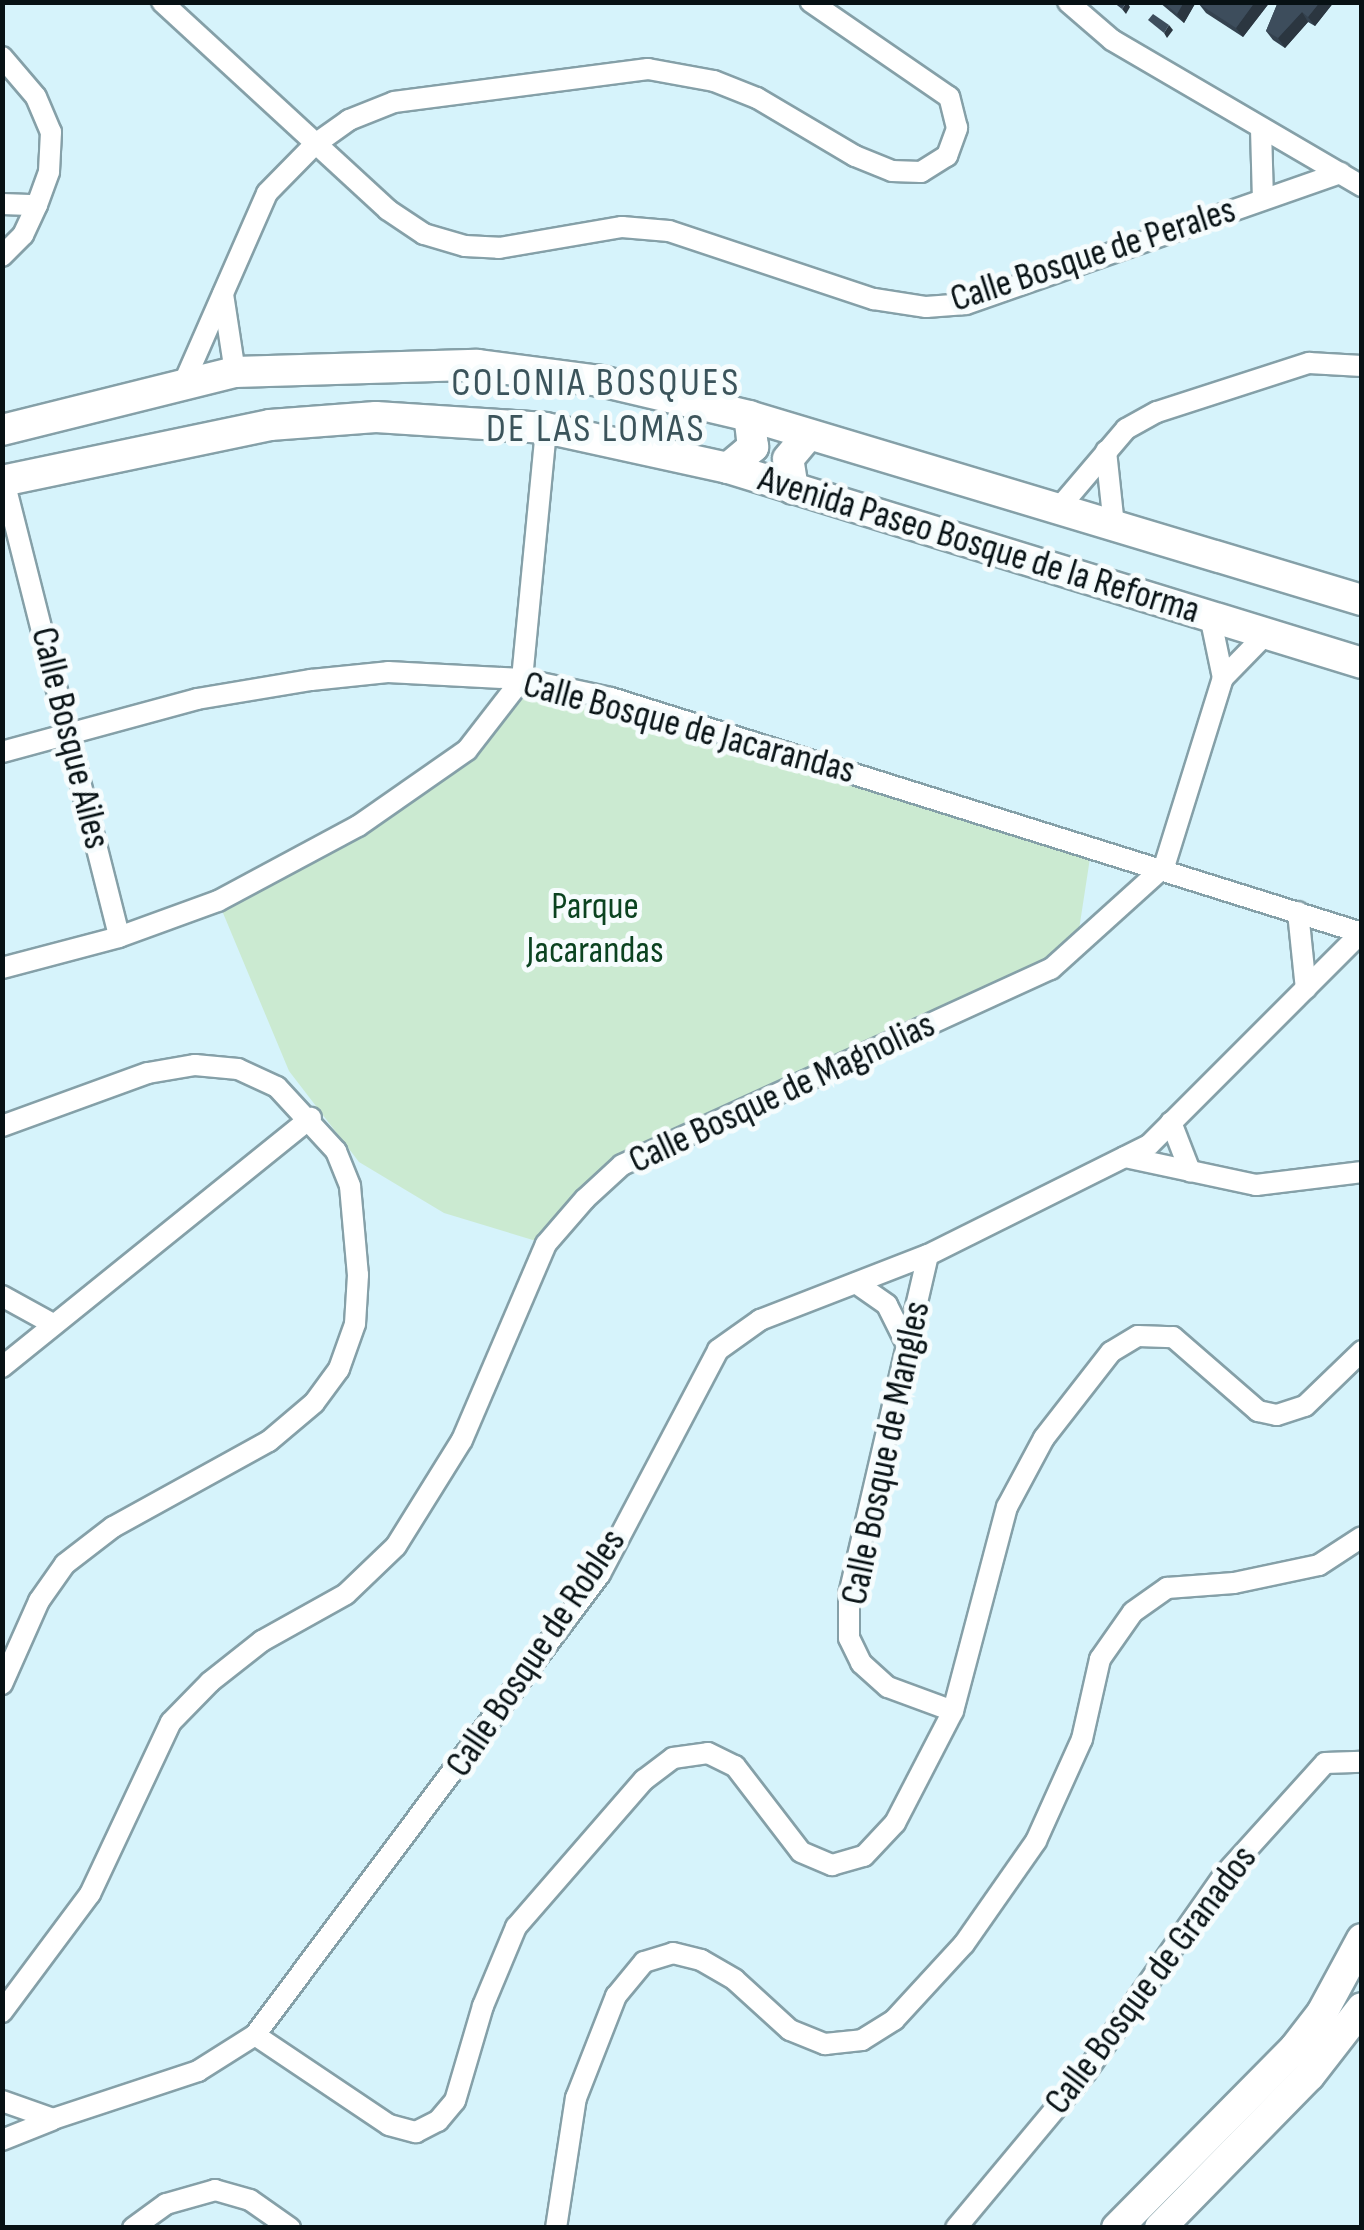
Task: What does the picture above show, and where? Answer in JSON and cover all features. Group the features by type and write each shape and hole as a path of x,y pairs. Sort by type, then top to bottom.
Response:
{"main road":[{"name":"Avenida Paseo Bosque de la Reforma","path":"2,430 185,380 235,372 477,365 601,381 749,416 1362,600"},
{"path":"728,468 753,448 749,416"},
{"name":"Avenida Paseo Bosque de la Reforma","path":"3,481 270,425 376,417 546,428 728,468 1362,663"},
{"path":"794,489 788,458 808,435"},
{"path":"1117,2228 1295,2048 1330,2001 1362,1939"},
{"path":"1160,2228 1309,2076 1362,2008"}],"street":[{"name":"Calle Bosque de Perales","path":"162,2 388,210 424,234 466,246 499,248 595,230 669,231 874,299 926,307 966,304 1341,173"},
{"path":"185,380 267,194 314,145 349,120 394,102 648,69 714,81 757,98 855,156 892,170 922,172 947,156 957,128 948,97 811,2"},
{"path":"1068,2 1112,40 1362,186"},
{"path":"2,57 36,96 50,132 49,172 37,205 2,256"},
{"path":"1261,129 1263,199"},
{"path":"2,204 37,205"},
{"path":"223,292 235,372"},
{"path":"1058,510 1126,429 1157,412 1309,362 1362,366"},
{"path":"2,968 119,938 218,900 417,789 467,750 522,679 546,428"},
{"path":"1106,452 1114,526"},
{"name":"Calle Bosque Ailes","path":"3,481 119,938"},
{"path":"1210,616 1223,678"},
{"path":"1164,867 1223,678 1266,634"},
{"name":"Calle Bosque de Jacarandas","path":"2,752 197,698 311,680 388,672 522,679 611,698 1164,867 1361,933"},
{"name":"Calle Bosque de Magnolias","path":"2,2012 90,1894 170,1722 210,1682 262,1641 346,1594 396,1546 462,1440 546,1244 585,1199 638,1158 1051,970 1164,867"},
{"path":"1298,912 1306,989"},
{"name":"Calle Bosque de Robles","path":"2,2140 198,2071 255,2035 600,1574 718,1350 760,1320 928,1255 1124,1157 1171,1122 1361,933"},
{"path":"2,1126 148,1073 195,1065 238,1069 276,1087 311,1118 336,1150 350,1186 358,1275 355,1324 339,1369 314,1402 268,1441 113,1527 65,1564 39,1601 2,1684"},
{"path":"2,1367 51,1323 311,1118"},
{"path":"1171,1122 1190,1171"},
{"path":"1124,1157 1256,1184 1362,1172"},
{"name":"Calle Bosque de Mangles","path":"928,1255 849,1594 849,1638 862,1663 888,1687 953,1711"},
{"path":"856,1283 887,1305 908,1346"},
{"path":"2,1296 51,1323"},
{"path":"255,2035 389,2125 416,2132 455,2100 482,2006 516,1927 644,1780 672,1758 708,1753 735,1766 801,1852 832,1864 864,1856 895,1823 953,1711 1006,1507 1044,1438 1111,1352 1138,1336 1173,1338 1258,1410 1277,1416 1305,1406 1362,1352"},
{"path":"556,2228 576,2098 616,1996 644,1962 674,1953 701,1960 735,1980 790,2030 826,2044 862,2040 894,2020 964,1944 1036,1842 1082,1738 1100,1659 1133,1612 1167,1588 1234,1583 1319,1565 1362,1537"},
{"name":"Calle Bosque de Granados","path":"956,2228 1086,2072 1223,1876 1325,1763 1362,1762"},
{"path":"2,2101 53,2120"},
{"path":"133,2228 166,2204 215,2190 250,2200 290,2228"}],"green space":[{"name":"Parque Jacarandas","path":"522,679 1092,845 1076,949 622,1165 546,1244 444,1213 359,1162 289,1071 218,901 423,784"}],"building":[{"path":"1163,2 1184,2 1177,14"},
{"path":"1199,2 1255,2 1236,28"},
{"path":"1278,2 1320,2 1308,17 1302,12 1278,38 1266,31"},
{"path":"1153,14 1169,25 1164,33 1148,20"}],"district":[{"name":"COLONIA BOSQUES DE LAS LOMAS","path":"596,406"}]}
